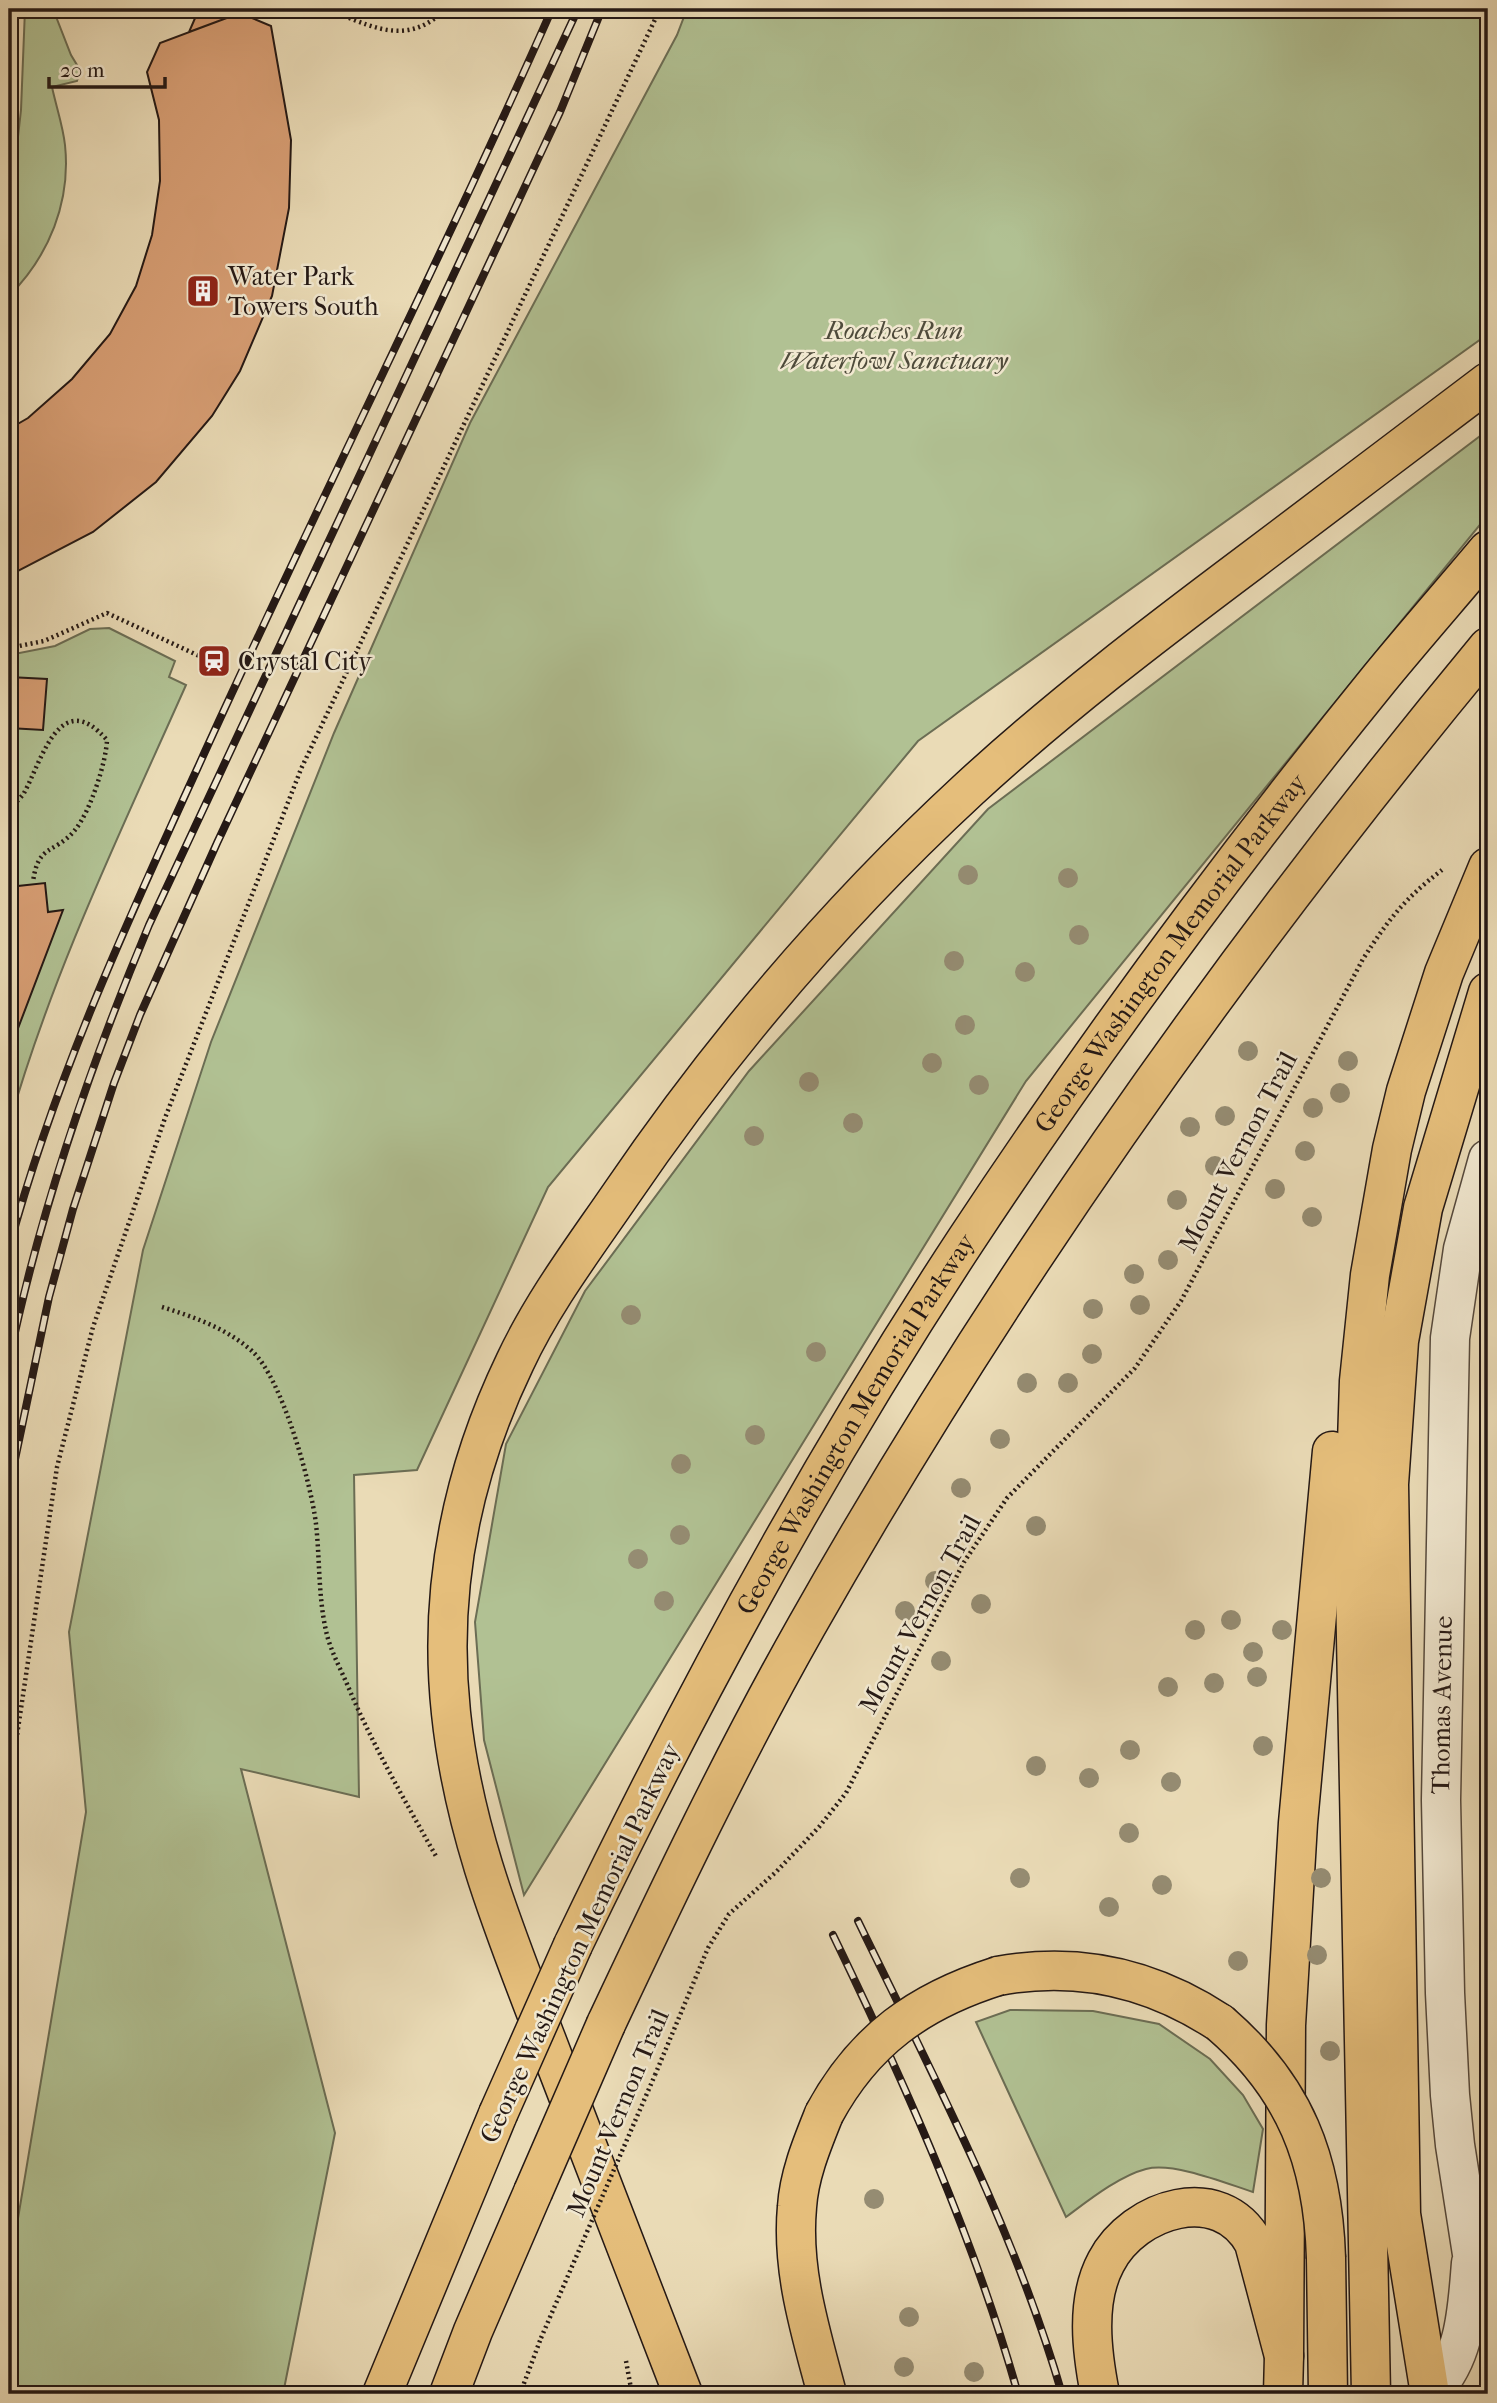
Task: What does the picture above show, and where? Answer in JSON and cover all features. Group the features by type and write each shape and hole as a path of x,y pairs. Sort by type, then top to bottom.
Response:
{"main road":[{"path":"683,2394 496,1907 463,1796 450,1708 450,1580 466,1493 498,1401 516,1359 544,1310 686,1102 775,989 868,887 974,785 1097,679 1488,382"},
{"name":"George Washington Memorial Parkway","path":"382,2394 498,2114 573,1945 676,1737 749,1600 889,1362 965,1242 1123,1013 1208,898 1373,687 1488,550"},
{"path":"450,2394 473,2331 606,2024 675,1877 804,1630 896,1472 1023,1268 1167,1061 1354,811 1488,647"},
{"path":"1371,2379 1354,1536 1359,1381 1370,1275 1392,1149 1406,1091 1444,973 1488,867"},
{"path":"1430,2394 1401,2214 1389,1567 1390,1470 1399,1341 1423,1208 1488,992"},
{"path":"1283,2394 1286,2025 1298,1823 1337,1395 1370,1275"},
{"path":"827,2394 805,2309 798,2272 796,2236 797,2206 803,2172 824,2114 839,2086 858,2061 909,2016 971,1985 998,1976 1048,1969 1079,1970 1106,1975 1135,1982 1168,1995 1199,2009 1220,2023 1261,2063 1295,2116 1307,2144 1322,2198 1326,2258 1328,2394"},
{"path":"1100,2394 1092,2326 1098,2281 1106,2262 1124,2237 1148,2218 1166,2211 1185,2208 1221,2212 1245,2227 1260,2261 1284,2356"}],"lane":[{"name":"Thomas Avenue","path":"1488,1159 1463,1248 1451,1325 1441,1697 1446,2045 1455,2144 1472,2254 1488,2299"},
{"name":"Thomas Avenue","path":"1430,2394 1444,2379 1462,2341 1472,2254"}],"path":[{"path":"254,9 268,14 271,9"},
{"path":"336,9 339,13 379,30 407,31 438,17 446,9"},
{"path":"9,1789 57,1466 93,1327 165,1118 302,769 660,9"},
{"path":"9,648 44,640 107,612 210,661"},
{"path":"9,809 23,795 53,733 63,725 71,721 81,721 97,728 107,740 106,759 75,830 41,855 35,867 33,882"},
{"name":"Mount Vernon Trail","path":"520,2394 541,2338 708,1948 729,1914 776,1872 819,1827 846,1793 964,1562 1007,1499 1135,1368 1181,1301 1303,1070 1382,928 1412,892 1448,866"},
{"path":"162,1307 199,1319 227,1334 253,1352 272,1381 285,1408 303,1465 316,1520 327,1636 361,1717 437,1858"},
{"path":"582,2232 587,2244"},
{"path":"624,2353 632,2394"}],"green space":[{"path":"25,9 53,9 71,55 80,70 77,81 52,87 65,145 66,166 54,227 35,264 9,296 9,217 21,110"},
{"name":"Roaches Run Waterfowl Sanctuary","path":"687,9 1488,9 1488,334 918,741 548,1187 417,1470 354,1475 359,1797 241,1769 335,2133 283,2394 9,2394 9,2272 86,1812 69,1632 143,1250 211,1042 334,733 470,423 677,35"},
{"path":"1488,430 1488,515 1026,1081 524,1895 484,1740 475,1622 506,1444 585,1291 749,1071 988,809"},
{"path":"109,628 175,661 169,677 186,685 67,957 26,1068 9,1125 9,655 55,646 90,629"},
{"path":"1010,2010 1093,2011 1159,2024 1210,2059 1243,2095 1263,2129 1253,2192 1185,2171 1171,2168 1146,2169 1115,2183 1066,2217 976,2022"}],"building":[{"path":"199,9 247,9 244,14 240,13 189,32"},
{"name":"Water Park Towers South","path":"240,13 271,26 291,140 289,208 272,296 240,371 212,416 156,482 93,532 18,571 9,567 9,429 28,418 72,379 110,334 136,286 152,235 160,181 159,120 147,72 160,43"},
{"path":"9,677 47,679 43,730 9,728"},
{"path":"45,883 48,912 63,910 9,1052 9,887"}],"railway":[{"path":"9,1248 47,1124 118,944 552,9"},
{"path":"9,1360 21,1304 68,1139 149,925 578,9"},
{"path":"9,1488 49,1297 73,1209 114,1083 140,1015 217,843 560,112 602,9"},
{"path":"858,1921 943,2095 996,2212 1043,2332 1062,2394"},
{"path":"833,1935 886,2047 959,2218 1018,2394"}],"place":[{"name":"Water Park Towers South","path":"203,291"},
{"name":"Crystal City","path":"214,661"}]}
